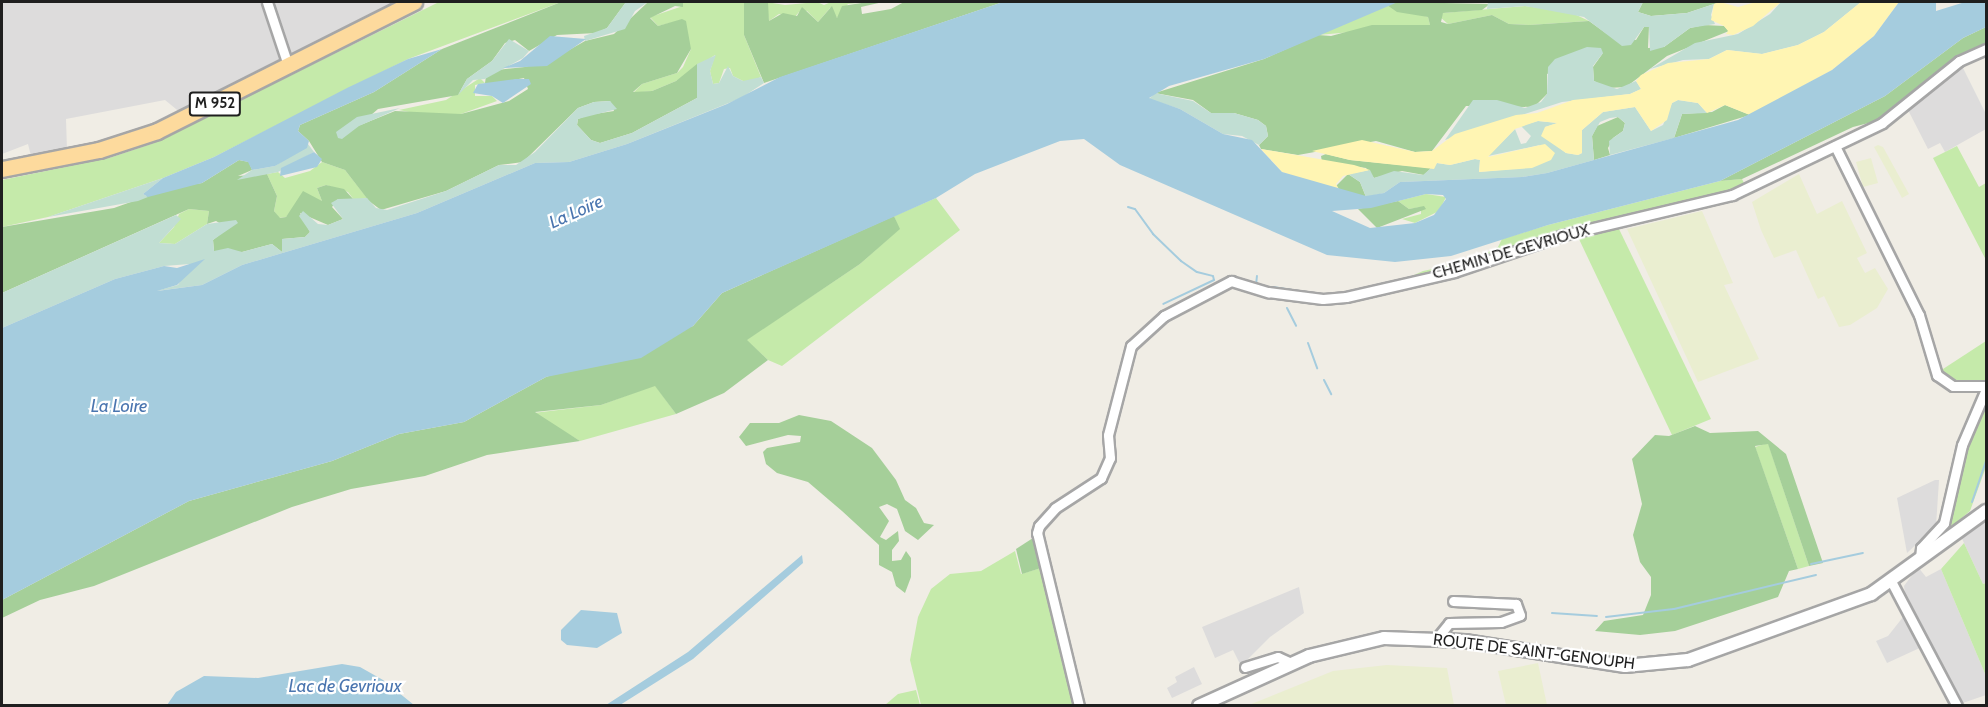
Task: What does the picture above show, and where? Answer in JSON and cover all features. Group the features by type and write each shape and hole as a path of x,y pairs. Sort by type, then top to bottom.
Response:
{"main road":[{"name":"M 952","path":"2,169 99,150 157,131 414,2"}],"street":[{"path":"267,2 288,64"},
{"name":"CHEMIN DE GEVRIOUX","path":"1079,705 1037,533 1044,518 1091,486 1107,468 1114,400 1131,346 1164,316 1231,281 1261,291 1334,298 1454,272 1563,235 1732,195 1884,121 1959,61 1986,49"},
{"path":"1835,146 1919,315 1937,375 1953,386 1986,388 1962,445 1944,523 1921,548 1920,559"},
{"name":"ROUTE DE SAINT-GENOUPH","path":"1199,705 1291,663 1365,641 1437,638 1613,664 1671,664 1711,654 1850,603 1891,581 1986,511"},
{"path":"1891,581 1956,705"},
{"path":"1437,638 1449,623 1501,622 1517,619 1520,615 1516,604 1454,601"},
{"path":"1245,667 1278,657 1291,663"}],"shaded area":[{"path":"2,2 414,2 187,118 165,100 66,119 67,150 31,156 28,144 2,154"},
{"path":"1961,64 1986,114 1986,129 1945,152 1940,143 1928,149 1907,108"},
{"path":"1939,480 1936,526 1907,553 1897,498"},
{"path":"1986,502 1986,583 1983,584 1958,530 1984,512"},
{"path":"1918,567 1926,577 1941,569 1986,676 1986,695 1957,705 1924,646 1887,663 1876,641 1888,636 1907,612 1904,586"},
{"path":"1299,587 1304,613 1270,637 1241,666 1233,650 1215,658 1202,627"},
{"path":"1194,667 1202,684 1172,698 1167,688 1177,682 1175,677"}],"green space":[{"path":"439,2 561,2 408,59 214,157 163,178 48,217 2,227 2,180 109,158 154,143"},
{"path":"561,2 626,2 607,28 597,33 557,35 529,51 515,40 505,43 492,61 467,79 458,95 378,109 359,126 395,111 461,114 509,101 528,89 524,78 492,84 485,83 486,76 497,70 525,67 557,57 585,41 614,34 648,2 683,2 683,7 675,6 650,18 658,26 682,19 686,21 691,49 677,73 642,84 633,92 652,91 676,81 697,64 697,98 632,133 600,143 591,140 577,125 578,119 614,111 610,101 594,102 578,108 523,162 499,165 446,191 381,210 369,201 345,170 322,162 309,141 298,131 300,125 374,92 442,49"},
{"path":"626,2 648,2 635,11 625,29 585,41 584,36 607,28"},
{"path":"683,2 744,2 744,35 761,77 747,83 733,76 730,68 724,69 719,83 713,84 710,71 715,55 676,81 652,91 633,93 642,84 677,73 683,67 691,49 674,22 658,26 650,17 680,7"},
{"path":"744,2 768,2 769,21 783,13 797,16 802,7 818,22 832,6 837,18 842,6 868,2 883,2 861,7 862,14 891,9 904,2 1003,2 764,83 744,35"},
{"path":"766,2 785,5 817,2 824,5 831,2 868,2 848,4 837,18 830,8 818,22 807,11 799,12 795,17 779,14 769,21"},
{"path":"1398,2 1490,4 1482,10 1443,13 1441,22 1448,24 1492,15 1509,24 1589,21 1607,34 1636,40 1644,27 1649,26 1648,48 1664,47 1690,28 1704,25 1724,26 1729,31 1667,56 1626,87 1607,88 1594,81 1593,67 1603,53 1547,74 1547,94 1534,107 1466,106 1432,151 1415,152 1376,141 1298,155 1261,149 1259,145 1268,136 1266,126 1258,120 1234,113 1211,113 1193,100 1155,93 1264,59 1318,35 1331,36 1372,25 1430,25 1428,17 1397,12 1387,5"},
{"path":"1488,2 1643,2 1638,12 1651,16 1687,13 1714,4 1711,15 1715,24 1690,28 1664,47 1650,51 1649,27 1644,27 1631,45 1622,46 1584,17 1525,6 1487,9"},
{"path":"1643,2 1720,2 1687,13 1651,16 1638,12"},
{"path":"1781,2 1861,2 1824,32 1798,45 1762,54 1727,50 1709,59 1683,60 1650,69 1695,43 1738,34 1770,14"},
{"path":"1387,5 1428,17 1430,25 1318,35"},
{"path":"1525,6 1570,12 1589,21 1509,24 1492,15 1448,24 1440,17 1443,13"},
{"path":"1986,27 1986,44 1952,59 1880,120 1853,127 1742,179 1720,181 1885,96 1963,38"},
{"path":"509,39 529,51 523,58 485,79 473,80 458,95 467,79 492,61"},
{"path":"1587,47 1601,48 1603,53 1593,66 1594,81 1617,89 1636,81 1641,89 1630,94 1562,102 1445,140 1473,100 1497,100 1525,108 1541,102 1547,94 1548,67 1555,59"},
{"path":"716,55 710,71 713,84 719,83 728,66 733,76 743,81 761,77 764,83 741,98 627,144 569,162 535,163 417,213 242,265 202,285 156,291 178,285 190,264 164,266 115,279 2,328 2,293 176,215 181,219 159,243 175,244 207,224 236,220 238,223 213,240 214,251 228,248 242,252 272,244 282,252 282,239 305,237 310,232 299,216 303,211 318,224 328,225 343,219 331,203 338,199 367,198 376,208 387,210 446,191 499,165 516,165 535,152 578,108 594,102 610,101 617,109 578,119 577,125 591,140 600,143 632,133 697,98 697,64"},
{"path":"480,78 485,83 475,85 475,96 492,96 497,101 461,114 424,115 399,110 446,100"},
{"path":"1155,93 1193,101 1211,113 1234,113 1258,120 1266,126 1268,136 1259,145 1242,136 1223,134 1180,109 1149,99"},
{"path":"1678,100 1698,103 1707,113 1682,114 1674,138 1610,155 1609,141 1623,131 1625,123 1618,117 1610,118 1600,122 1592,136 1594,160 1547,173 1522,177 1400,182 1384,193 1366,197 1360,182 1348,174 1370,170 1374,178 1394,171 1423,175 1437,163 1450,165 1475,159 1480,160 1479,172 1523,168 1540,145 1488,156 1515,129 1521,144 1526,143 1531,136 1521,126 1538,121 1558,123 1545,127 1552,142 1566,153 1578,155 1582,153 1582,130 1603,112 1635,107 1651,131 1663,125 1672,103"},
{"path":"1725,105 1750,115 1674,138 1682,114 1712,112"},
{"path":"400,108 359,126 342,139 338,138 336,132 357,117"},
{"path":"1618,117 1625,123 1623,131 1613,138 1608,148 1610,155 1594,160 1592,136 1597,126"},
{"path":"308,144 314,152 278,172 237,180 252,170 275,166"},
{"path":"1878,145 1883,147 1909,194 1902,198 1874,147"},
{"path":"1957,146 1979,187 1986,183 1986,260 1933,158"},
{"path":"1326,154 1350,160 1431,168 1424,175 1402,171 1374,178 1366,168 1322,162 1321,156"},
{"path":"1871,158 1878,183 1863,187 1856,162"},
{"path":"239,160 249,162 252,170 238,176 267,174 277,196 274,211 280,218 286,217 303,191 322,201 317,188 326,185 344,189 354,200 338,199 332,207 343,219 328,225 300,213 310,232 305,237 282,239 282,252 272,244 242,252 214,251 213,240 228,228 216,221 207,224 209,211 189,209 2,293 2,227 114,208 170,188 202,183"},
{"path":"322,162 345,170 367,198 354,200 348,192 326,185 317,188 322,201 302,197 286,217 279,218 274,211 277,196 267,174 278,172 285,178 310,171"},
{"path":"1348,174 1360,182 1366,197 1340,191 1336,186"},
{"path":"1799,174 1817,214 1842,201 1867,253 1857,258 1865,273 1875,268 1888,289 1877,308 1850,325 1839,327 1824,296 1818,299 1796,250 1774,258 1761,230 1752,202"},
{"path":"163,178 143,194 148,197 138,201 48,217"},
{"path":"1742,179 1746,187 1728,194 1544,235 1467,265 1405,279 1423,271 1471,261 1498,247 1502,239 1548,225 1720,181"},
{"path":"1426,194 1446,197 1439,211 1415,223 1402,219 1421,214 1421,207 1409,209 1398,201"},
{"path":"936,198 960,230 782,366 768,360 746,340 860,264 899,229 894,216"},
{"path":"1398,201 1409,209 1424,206 1426,209 1377,228 1358,209"},
{"path":"189,209 209,211 207,224 175,244 159,243 174,227 179,214"},
{"path":"1702,211 1733,283 1724,285 1759,359 1698,382 1627,229"},
{"path":"894,216 900,229 860,264 747,340 768,360 724,393 676,414 655,386 601,405 535,412 580,441 487,455 425,476 351,489 292,507 94,586 40,600 2,618 2,600 189,501 332,461 399,434 464,422 546,377 693,326 722,293"},
{"path":"1618,227 1711,419 1672,435 1578,237"},
{"path":"1986,341 1986,383 1958,384 1943,375 1943,369"},
{"path":"655,385 676,414 580,441 533,413 601,405"},
{"path":"1986,395 1986,467 1970,511 1923,551 1935,539 1963,449"},
{"path":"799,415 831,421 872,448 896,480 905,500 916,508 924,523 934,525 918,540 905,531 897,509 887,504 879,507 889,521 880,537 886,540 898,531 899,541 892,550 892,561 901,560 906,551 911,558 911,577 905,593 896,586 892,572 879,565 879,545 808,482 777,473 766,464 763,452 767,448 800,442 801,436 788,435 746,446 739,437 750,423 779,423"},
{"path":"1695,426 1710,433 1758,431 1786,454 1823,563 1809,566 1768,444 1755,446 1798,569 1789,571 1778,597 1675,631 1640,635 1595,631 1604,621 1643,615 1651,595 1651,577 1640,562 1633,535 1642,504 1632,459 1655,435 1669,436"},
{"path":"1768,443 1809,566 1798,569 1755,447"},
{"path":"1033,538 1041,568 1022,574 1016,549"},
{"path":"1964,543 1983,584 1986,583 1986,676 1941,569"},
{"path":"1015,551 1021,574 1041,568 1075,705 921,705 910,660 918,617 931,589 950,574 981,571"},
{"path":"1538,663 1547,705 1506,705 1498,671"},
{"path":"1387,665 1447,668 1454,705 1249,705 1333,671"},
{"path":"916,690 920,705 885,705 898,694"}],"sand":[{"path":"1720,2 1738,7 1756,2 1781,2 1753,26 1733,35 1726,34 1728,31 1724,26 1711,20 1714,4"},
{"path":"1861,2 1899,2 1874,36 1832,70 1750,115 1725,105 1707,113 1698,103 1678,100 1672,103 1667,120 1651,131 1635,107 1603,112 1582,130 1582,153 1578,155 1566,153 1541,136 1545,127 1557,123 1538,121 1515,129 1488,157 1545,144 1555,153 1551,160 1532,168 1479,172 1480,160 1475,159 1450,165 1437,163 1434,169 1350,160 1312,151 1362,140 1415,152 1432,151 1455,134 1516,115 1537,113 1573,100 1630,94 1641,89 1636,81 1641,75 1668,63 1709,59 1727,50 1762,54 1798,45 1824,32"},
{"path":"1261,149 1354,165 1370,170 1343,176 1336,184 1340,191 1282,172"}],"water":[{"name":"La Loire","path":"1003,2 1398,2 1264,59 1169,86 1149,98 1180,109 1223,134 1252,140 1282,172 1366,196 1384,193 1400,182 1522,177 1547,173 1738,120 1832,70 1874,36 1899,2 1936,2 1936,11 1965,2 1986,2 1986,27 1963,38 1885,96 1720,181 1548,225 1451,256 1395,262 1327,255 1120,165 1084,139 1060,141 975,174 936,198 722,293 693,326 641,358 546,377 464,422 399,434 332,461 189,501 2,600 2,328 115,279 164,266 177,268 205,259 177,285 157,291 202,285 242,265 417,213 535,163 569,162 627,144 727,104 780,77","holes":["1426,194 1443,195 1446,199 1434,215 1415,223 1370,228 1332,211 1371,208"]},
{"path":"550,36 586,39 547,66 503,68 520,61"},
{"path":"442,49 374,92 300,125 298,131 309,141 307,148 275,166 252,170 248,162 239,160 202,183 148,197 143,194 163,178 214,157 347,88 408,59"},
{"path":"529,79 531,84 503,103 492,96 473,93 478,84"},
{"path":"314,152 322,159 317,167 280,176 281,168"},
{"path":"802,555 803,563 693,659 620,705 606,705 688,652"},
{"path":"581,610 617,613 622,633 597,648 567,645 561,640 561,630"},
{"name":"Lac de Gevrioux","path":"342,664 360,667 383,680 414,705 167,705 176,692 204,676 258,678"}],"waterway":[{"path":"1128,207 1135,209 1153,234 1181,261 1197,272 1213,276 1214,280 1163,304"},
{"path":"1256,285 1257,276"},
{"path":"1273,287 1310,293"},
{"path":"1314,294 1327,294"},
{"path":"1287,308 1296,326"},
{"path":"1308,343 1317,368"},
{"path":"1324,380 1331,394"},
{"path":"1972,502 1986,461"},
{"path":"1811,564 1863,553"},
{"path":"1606,617 1674,609 1816,575"},
{"path":"1552,613 1597,616"}]}
